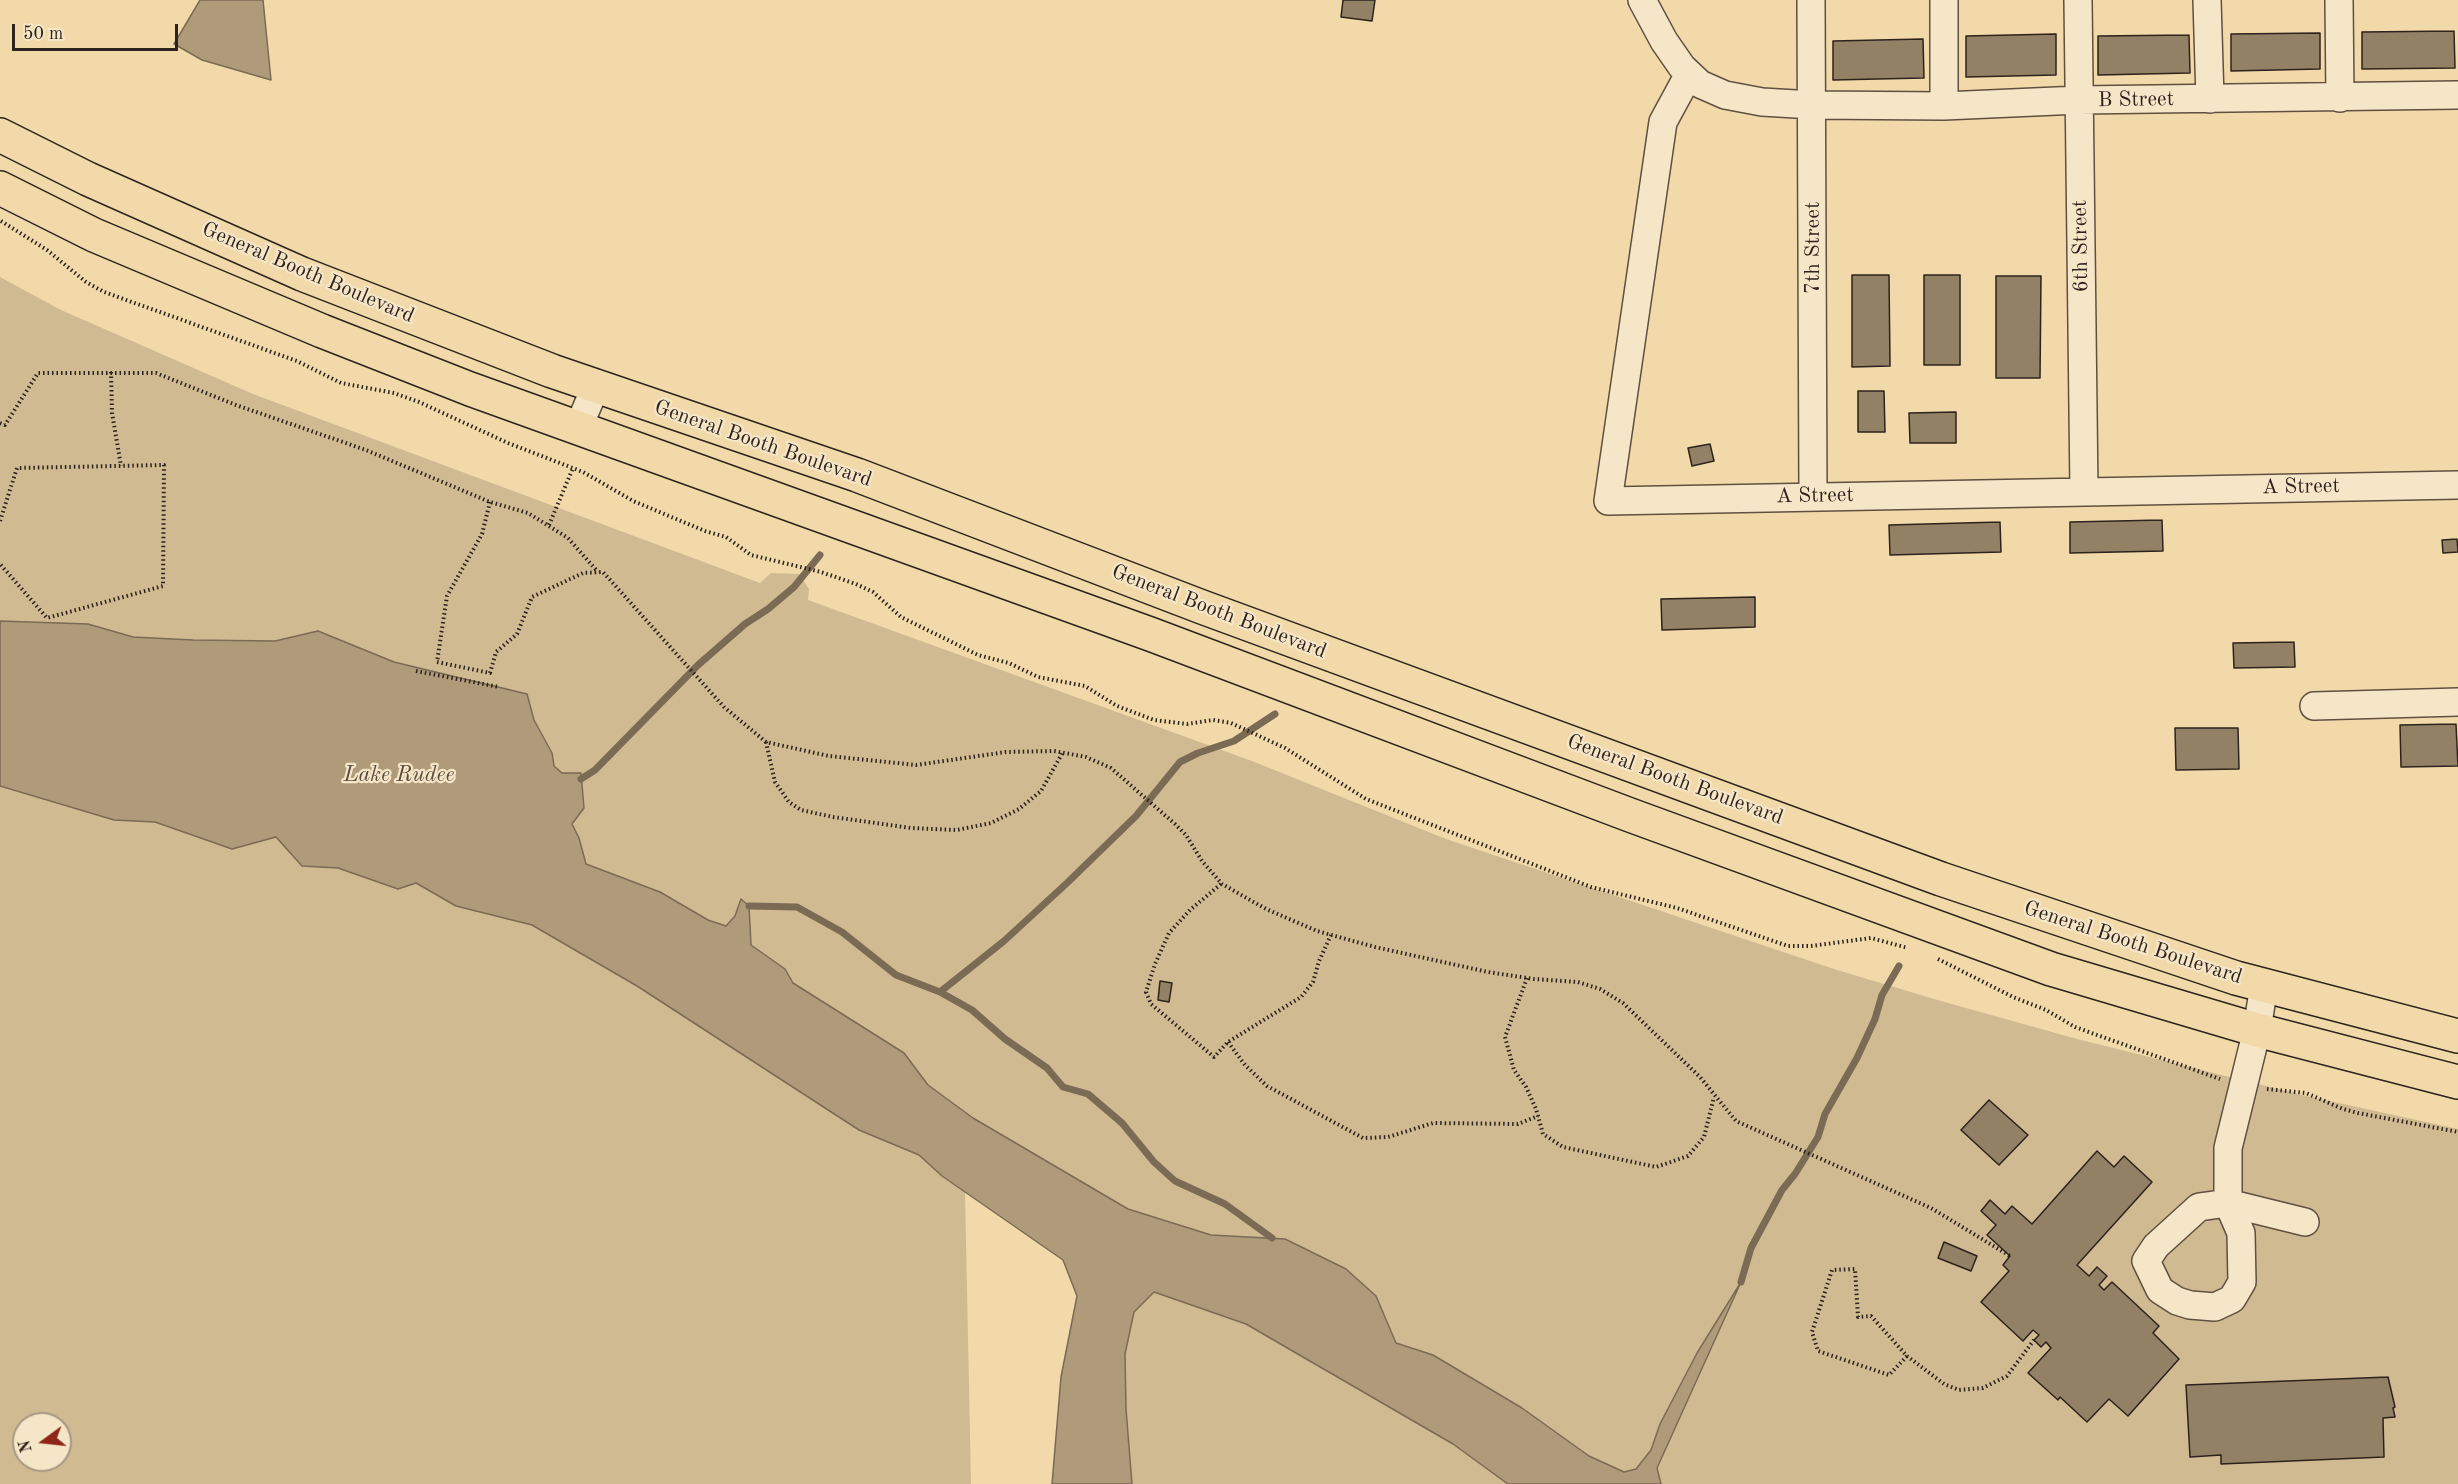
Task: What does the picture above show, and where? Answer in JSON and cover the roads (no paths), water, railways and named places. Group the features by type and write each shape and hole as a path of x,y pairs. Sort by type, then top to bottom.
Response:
{"highway":[{"name":"General Booth Boulevard","path":"0,135 88,179 302,274 596,387 857,475 1202,606 1941,879 2264,985 2458,1036"},
{"name":"General Booth Boulevard","path":"0,188 94,235 322,331 470,389 1150,634 1630,815 2051,969 2257,1030 2458,1082"}],"street":[{"name":"B Street","path":"1642,0 1664,41 1689,74 1700,84 1725,95 1762,102 1813,105 1944,106 2079,100 2458,96"},
{"name":"7th Street","path":"1811,0 1814,496"},
{"path":"1944,0 1944,106"},
{"name":"6th Street","path":"2078,0 2084,491"},
{"path":"2207,0 2210,99"},
{"path":"2339,0 2340,98"},
{"name":"A Street","path":"1689,74 1663,122 1608,501 2458,485"},
{"path":"578,428 596,387"},
{"path":"2314,706 2458,702"},
{"path":"2264,985 2257,1030 2228,1148 2228,1203 2305,1222"}],"water":[{"path":"200,0 263,0 271,80 202,60 174,44"},
{"name":"Lake Rudee","path":"0,621 88,624 133,637 193,640 275,641 318,631 394,662 527,694 534,720 552,753 554,766 562,773 581,773 584,808 572,824 579,838 586,864 660,892 708,920 726,926 735,916 741,899 749,906 751,945 785,969 793,983 904,1053 928,1085 973,1118 1128,1209 1211,1235 1285,1239 1346,1269 1376,1296 1396,1343 1433,1355 1522,1408 1589,1456 1624,1472 1636,1469 1651,1450 1660,1424 1697,1353 1741,1282 1657,1468 1661,1484 1508,1484 1453,1444 1246,1324 1154,1292 1134,1312 1125,1354 1126,1409 1132,1484 1052,1484 1061,1377 1077,1296 1063,1260 942,1176 919,1155 859,1130 637,986 532,925 456,906 416,883 398,889 338,868 302,866 276,837 232,849 155,822 114,820 0,786"}],"waterway":[{"path":"581,779 595,770 698,665 745,624 768,609 794,587 820,555"},
{"path":"749,906 797,907 842,932 896,975 940,992 1004,941 1067,883 1136,816 1180,762 1198,753 1234,741 1275,714"},
{"path":"1741,1282 1751,1248 1782,1190 1818,1137 1825,1114 1857,1058 1875,1019 1882,995 1899,966"},
{"path":"940,992 972,1010 1005,1039 1047,1068 1063,1087 1088,1094 1122,1123 1154,1162 1175,1181 1225,1204 1272,1238"}]}
